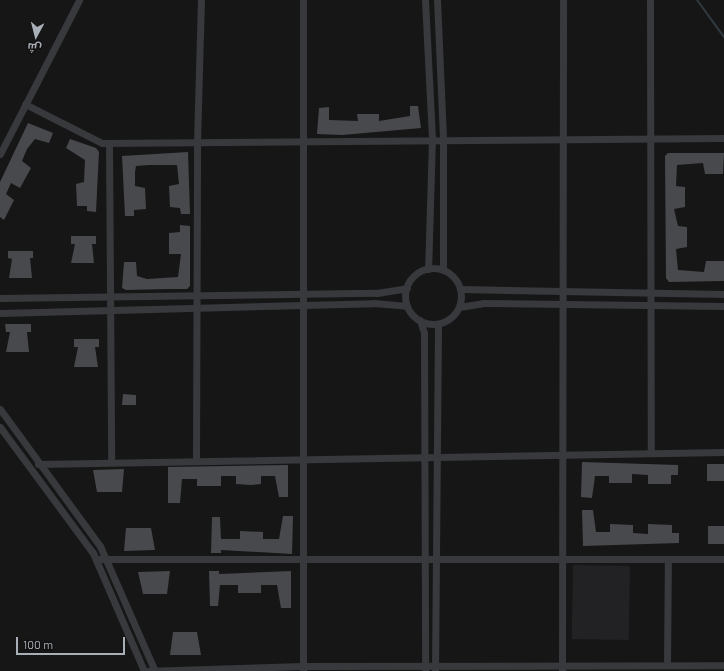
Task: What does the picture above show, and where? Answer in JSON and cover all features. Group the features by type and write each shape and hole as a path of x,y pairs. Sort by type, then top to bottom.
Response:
{"street":[{"path":"0,154 79,0"},
{"path":"196,459 198,307 197,142 201,0"},
{"path":"303,0 303,668"},
{"path":"425,0 432,138 428,269"},
{"path":"437,0 443,138 443,270"},
{"path":"562,668 563,0"},
{"path":"650,0 651,453"},
{"path":"25,104 102,143 432,138 724,138"},
{"path":"109,143 111,461"},
{"path":"407,306 407,288 415,276 428,269 443,270 457,281 460,289 459,307 454,315 438,324 420,320"},
{"path":"0,298 110,298 377,293 407,288"},
{"path":"460,289 724,294"},
{"path":"0,313 374,303 407,306 420,320 424,333 425,668"},
{"path":"459,307 483,303 724,306"},
{"path":"435,668 434,558 438,324"},
{"path":"0,409 38,464 107,558 155,670"},
{"path":"0,427 97,559 144,671 303,668 562,668 724,665"},
{"path":"38,464 196,459 724,452"},
{"path":"97,559 724,559"},
{"path":"667,665 668,559"}],"shaded area":[{"path":"573,565 630,566 629,640 572,639"}],"building":[{"path":"410,106 418,106 421,128 342,135 317,134 319,108 329,107 329,120 358,121 357,114 379,114 379,121 410,116"},
{"path":"28,123 53,133 49,143 35,139 27,149 22,161 31,168 20,188 11,183 6,194 14,200 4,220 0,217 0,182"},
{"path":"70,139 96,148 99,152 96,212 87,211 87,206 77,206 76,184 84,182 85,160 66,148"},
{"path":"188,152 190,214 181,214 180,208 170,207 169,186 179,184 177,165 149,165 136,166 135,172 135,186 145,188 146,209 134,210 134,216 125,216 122,156"},
{"path":"668,153 724,153 723,174 705,174 703,163 677,165 676,186 685,187 685,207 674,209 678,226 687,227 687,247 676,249 678,270 704,272 706,261 724,261 724,281 669,282 666,278 665,156"},
{"path":"180,225 190,226 190,286 187,289 126,290 122,288 124,262 136,262 137,276 147,279 178,277 181,254 169,254 169,233 180,232"},
{"path":"71,236 96,236 96,244 92,244 94,263 71,263 75,244 71,244"},
{"path":"8,251 33,251 33,258 30,258 32,278 9,278 12,259 8,258"},
{"path":"5,324 31,324 31,332 27,332 29,352 6,352 10,332 6,332"},
{"path":"74,339 99,339 99,347 95,347 98,367 74,367 78,347 74,347"},
{"path":"123,394 136,395 136,405 122,405"},
{"path":"582,462 678,465 678,475 671,475 671,484 648,484 648,475 632,474 632,483 609,483 609,476 595,476 592,498 581,497"},
{"path":"707,464 724,464 724,481 707,481"},
{"path":"288,465 288,497 279,497 275,476 261,476 261,484 251,485 236,484 236,476 221,476 221,486 197,486 197,479 182,479 180,503 168,503 168,467"},
{"path":"124,469 122,492 97,492 93,470"},
{"path":"582,510 593,510 596,532 610,532 610,524 633,525 633,533 648,534 648,524 672,525 672,533 679,533 679,543 583,546"},
{"path":"283,516 293,516 292,554 221,550 221,553 211,553 212,517 220,517 221,539 240,539 240,531 263,532 263,539 279,539"},
{"path":"708,526 724,526 724,544 708,544"},
{"path":"126,528 151,528 155,550 124,551"},
{"path":"170,571 167,594 143,594 138,572"},
{"path":"209,571 219,571 219,574 291,571 291,608 281,608 277,585 261,585 261,593 238,593 238,585 220,585 218,606 210,606"},
{"path":"173,632 197,632 201,655 170,655"}],"waterway":[{"path":"697,0 724,37"}]}
